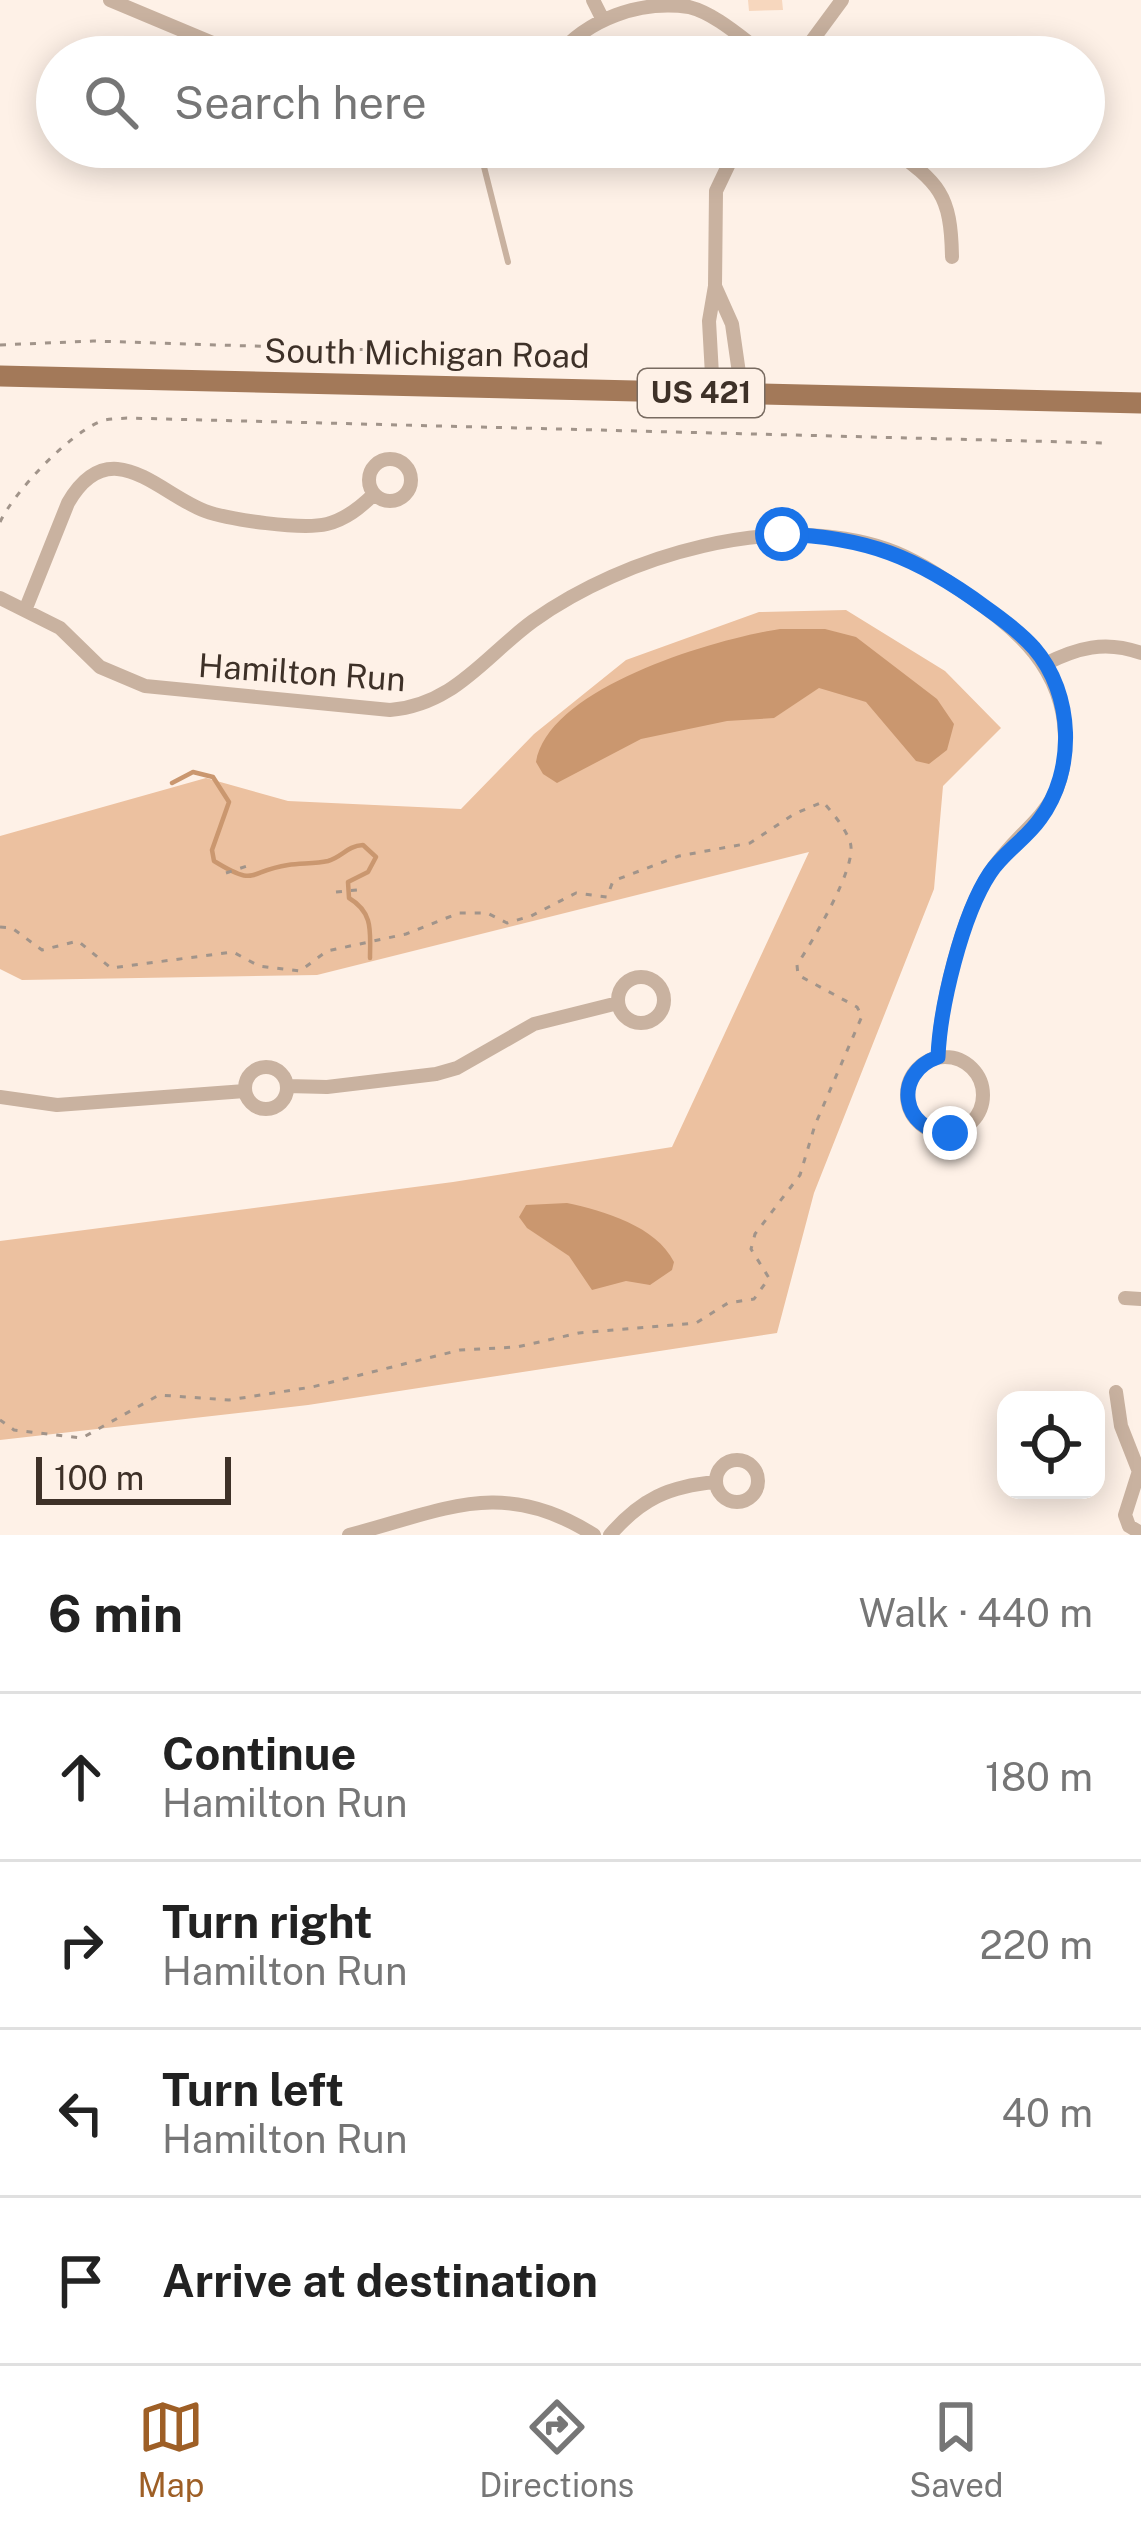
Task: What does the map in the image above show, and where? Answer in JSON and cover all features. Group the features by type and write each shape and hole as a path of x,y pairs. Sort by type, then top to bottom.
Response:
{"main road":[{"name":"South Michigan Road","path":"0,376 1141,403"}],"street":[{"path":"110,0 196,36"},
{"path":"593,0 602,18"},
{"path":"815,36 842,0"},
{"path":"581,36 602,18 645,4 691,8 735,36"},
{"path":"713,393 709,321 715,286 716,191 727,168"},
{"path":"918,168 932,178 951,214 952,257"},
{"path":"715,286 732,324 742,394"},
{"path":"26,608 68,502 76,488 103,472 122,469 149,477 190,504 222,516 316,526 357,511 374,494"},
{"name":"Hamilton Run","path":"0,598 60,628 100,667 145,686 410,709 458,687 537,618 616,574 673,555 782,534 854,540 916,561 1008,624 1045,664 1065,730 1063,771 1040,820 1004,855 978,896 940,1014 938,1057"},
{"path":"1045,664 1086,647 1106,645 1141,653"},
{"path":"287,1086 327,1087 436,1074 534,1024 618,1003"},
{"name":"Hamilton Run","path":"950,1056 972,1067 983,1088 983,1101 972,1122 950,1133 925,1128 915,1119 906,1094 916,1070 938,1057 950,1056"},
{"path":"264,1067 282,1074 287,1086 279,1105 265,1109 252,1104 245,1091 252,1073 264,1067"},
{"path":"0,1097 57,1105 245,1091"},
{"path":"1116,1392 1121,1426 1139,1476 1124,1514 1129,1526 1141,1533"},
{"path":"610,1535 638,1505 659,1493 679,1485 716,1482"},
{"path":"349,1535 455,1504 478,1502 524,1505 594,1535"}],"lane":[{"path":"484,168 508,262"}],"path":[{"path":"0,345 93,341 472,353"},
{"path":"0,522 29,478 101,420 238,418 1106,443"},
{"path":"0,926 12,928 42,950 78,941 111,968 233,952 259,966 300,971 327,951 406,934 459,913 487,913 507,923 576,893 607,897 613,881 679,856 750,844 815,802 828,806 852,845 851,858 830,914 797,965 799,975 857,1007 862,1016 815,1125 800,1175 755,1234 751,1249 770,1278 754,1299 728,1303 695,1323 460,1350 312,1387 229,1400 160,1395 82,1438 14,1430 0,1420"},
{"path":"226,873 247,866"},
{"path":"336,892 357,890"}],"shaded area":[{"path":"846,610 945,671 1001,728 943,786 934,889 814,1193 777,1333 308,1405 0,1440 0,1241 453,1182 672,1147 809,852 317,975 22,980 0,969 0,836 206,778 288,801 461,809 534,734 626,660 759,612"},
{"path":"780,629 825,629 856,637 937,699 954,724 947,750 929,764 916,761 866,702 819,688 774,718 727,721 641,739 557,783 536,762 548,735 570,711 602,690 678,656"},
{"path":"567,1203 642,1230 666,1249 674,1262 672,1270 650,1285 626,1281 592,1290 569,1256 527,1228 519,1217 526,1205"}],"building":[{"path":"748,0 782,0 783,10 749,11"}],"waterway":[{"path":"172,783 193,772 213,777 229,802 212,850 214,861 238,874 328,861 363,845 376,857 368,872 348,882 349,898 363,910 369,924 370,958"}],"route":[{"path":"782,534 854,540 916,561 1008,624 1035,649 1059,699 1065,753 1058,788 1040,820 989,873 940,1014 938,1057 926,1061 909,1081 906,1094 915,1119 925,1128 950,1133"}]}
